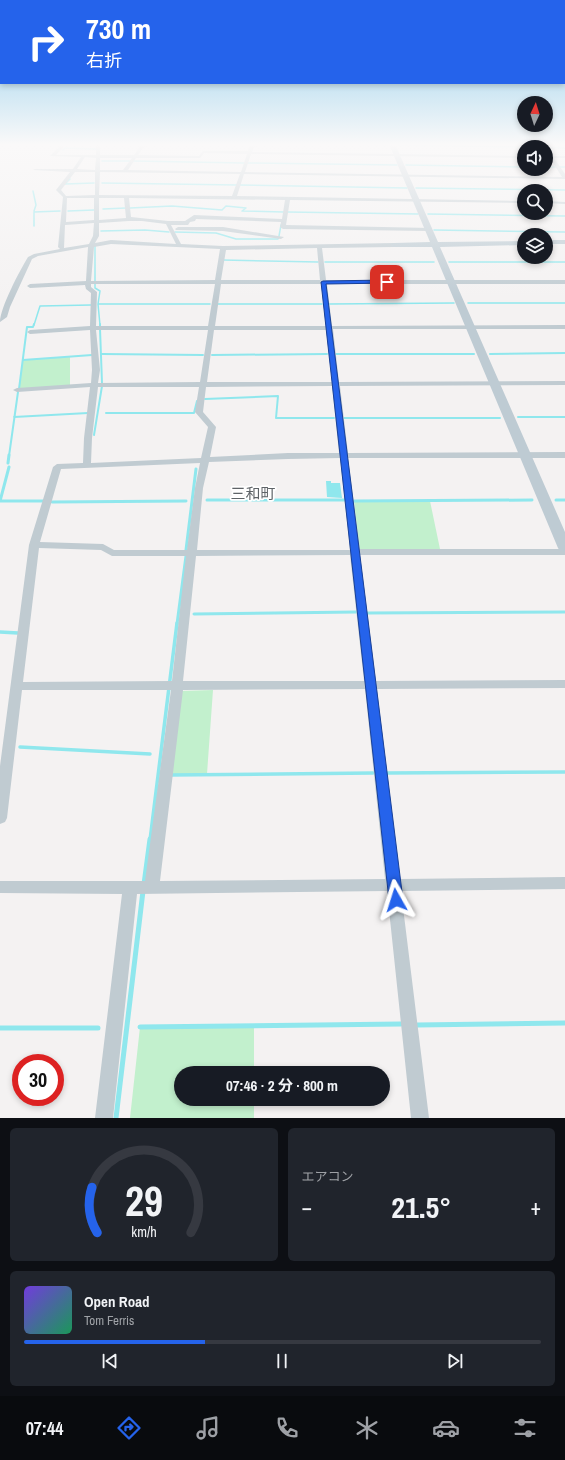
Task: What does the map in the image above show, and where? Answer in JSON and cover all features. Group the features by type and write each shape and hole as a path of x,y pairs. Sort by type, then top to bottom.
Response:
{"street":[{"path":"63,250 61,247 65,197 91,196"},
{"path":"87,466 88,438 96,370 93,328 94,292 88,288 92,283 91,245 96,236 96,196"},
{"path":"126,196 129,219"},
{"path":"145,196 517,202"},
{"path":"415,196 565,548"},
{"path":"280,247 288,198"},
{"path":"553,202 565,203"},
{"path":"188,226 187,220 193,220 194,217 284,224 429,229"},
{"path":"63,224 142,219 170,226 188,226 281,237"},
{"path":"170,226 178,245"},
{"path":"0,320 4,317 7,307 30,258 36,255 91,245 122,242 222,248 517,243"},
{"path":"553,242 565,242"},
{"path":"319,246 330,327 343,456 394,884 420,1118"},
{"path":"104,1118 142,887 192,553 199,488 212,426 199,412 222,248"},
{"path":"30,286 92,283 218,282 565,282"},
{"path":"30,332 93,328 565,327"},
{"path":"17,390 94,385 565,383"},
{"path":"0,818 34,545 58,467 194,462 204,460 343,456 565,455"},
{"path":"34,545 102,547 112,553 565,552"},
{"path":"17,686 565,684"},
{"path":"0,887 565,883"}],"green space":[{"path":"70,357 70,385 19,389 23,360"},
{"path":"354,501 430,501 440,549 359,549"},
{"path":"213,690 207,774 169,775 180,691"},
{"path":"254,1026 254,1066 174,1066 174,1106 254,1106 254,1118 130,1118 140,1027"}],"water":[{"path":"326,481 331,481 331,483 340,483 342,498 327,497"}],"waterway":[{"path":"34,196 36,205 34,211"},
{"path":"130,208 172,206 222,210 226,206 246,208 242,211 284,212"},
{"path":"103,209 126,208"},
{"path":"68,211 94,210"},
{"path":"34,226 34,212 60,211"},
{"path":"288,212 418,214"},
{"path":"428,214 565,216"},
{"path":"279,236 281,225"},
{"path":"101,231 145,230 169,232"},
{"path":"434,230 565,232"},
{"path":"175,232 216,233 236,239 278,239 279,237"},
{"path":"95,246 95,288 100,291 98,304"},
{"path":"223,260 318,262"},
{"path":"325,262 434,262"},
{"path":"449,262 565,262"},
{"path":"329,304 454,303"},
{"path":"468,303 565,303"},
{"path":"98,304 210,304"},
{"path":"98,304 100,325"},
{"path":"217,304 322,304"},
{"path":"34,325 40,306 91,305"},
{"path":"19,389 27,327 33,327 34,324"},
{"path":"100,329 102,383"},
{"path":"490,354 565,353"},
{"path":"102,354 203,355"},
{"path":"212,355 327,354"},
{"path":"336,354 474,354"},
{"path":"23,360 92,355"},
{"path":"94,435 102,386"},
{"path":"14,417 18,392"},
{"path":"205,399 278,396 276,418 334,418"},
{"path":"106,413 194,413 197,401"},
{"path":"14,417 88,413"},
{"path":"9,456 14,417"},
{"path":"518,417 565,417"},
{"path":"344,418 500,418"},
{"path":"8,463 9,455"},
{"path":"9,467 0,501 43,501"},
{"path":"186,550 196,469"},
{"path":"207,500 344,500"},
{"path":"354,501 532,500"},
{"path":"556,500 565,500"},
{"path":"52,502 186,501"},
{"path":"177,624 186,556"},
{"path":"194,614 357,612"},
{"path":"367,613 565,612"},
{"path":"150,840 177,623"},
{"path":"0,632 18,633"},
{"path":"20,747 150,754"},
{"path":"387,773 565,772"},
{"path":"170,775 373,773"},
{"path":"144,884 150,839"},
{"path":"116,1118 143,891"},
{"path":"417,1025 565,1023"},
{"path":"140,1027 401,1024"},
{"path":"0,1028 98,1028"}],"district":[{"name":"三和町","path":"253,493"}],"route":[{"path":"387,282 323,282 330,327 335,384 396,900"}]}
